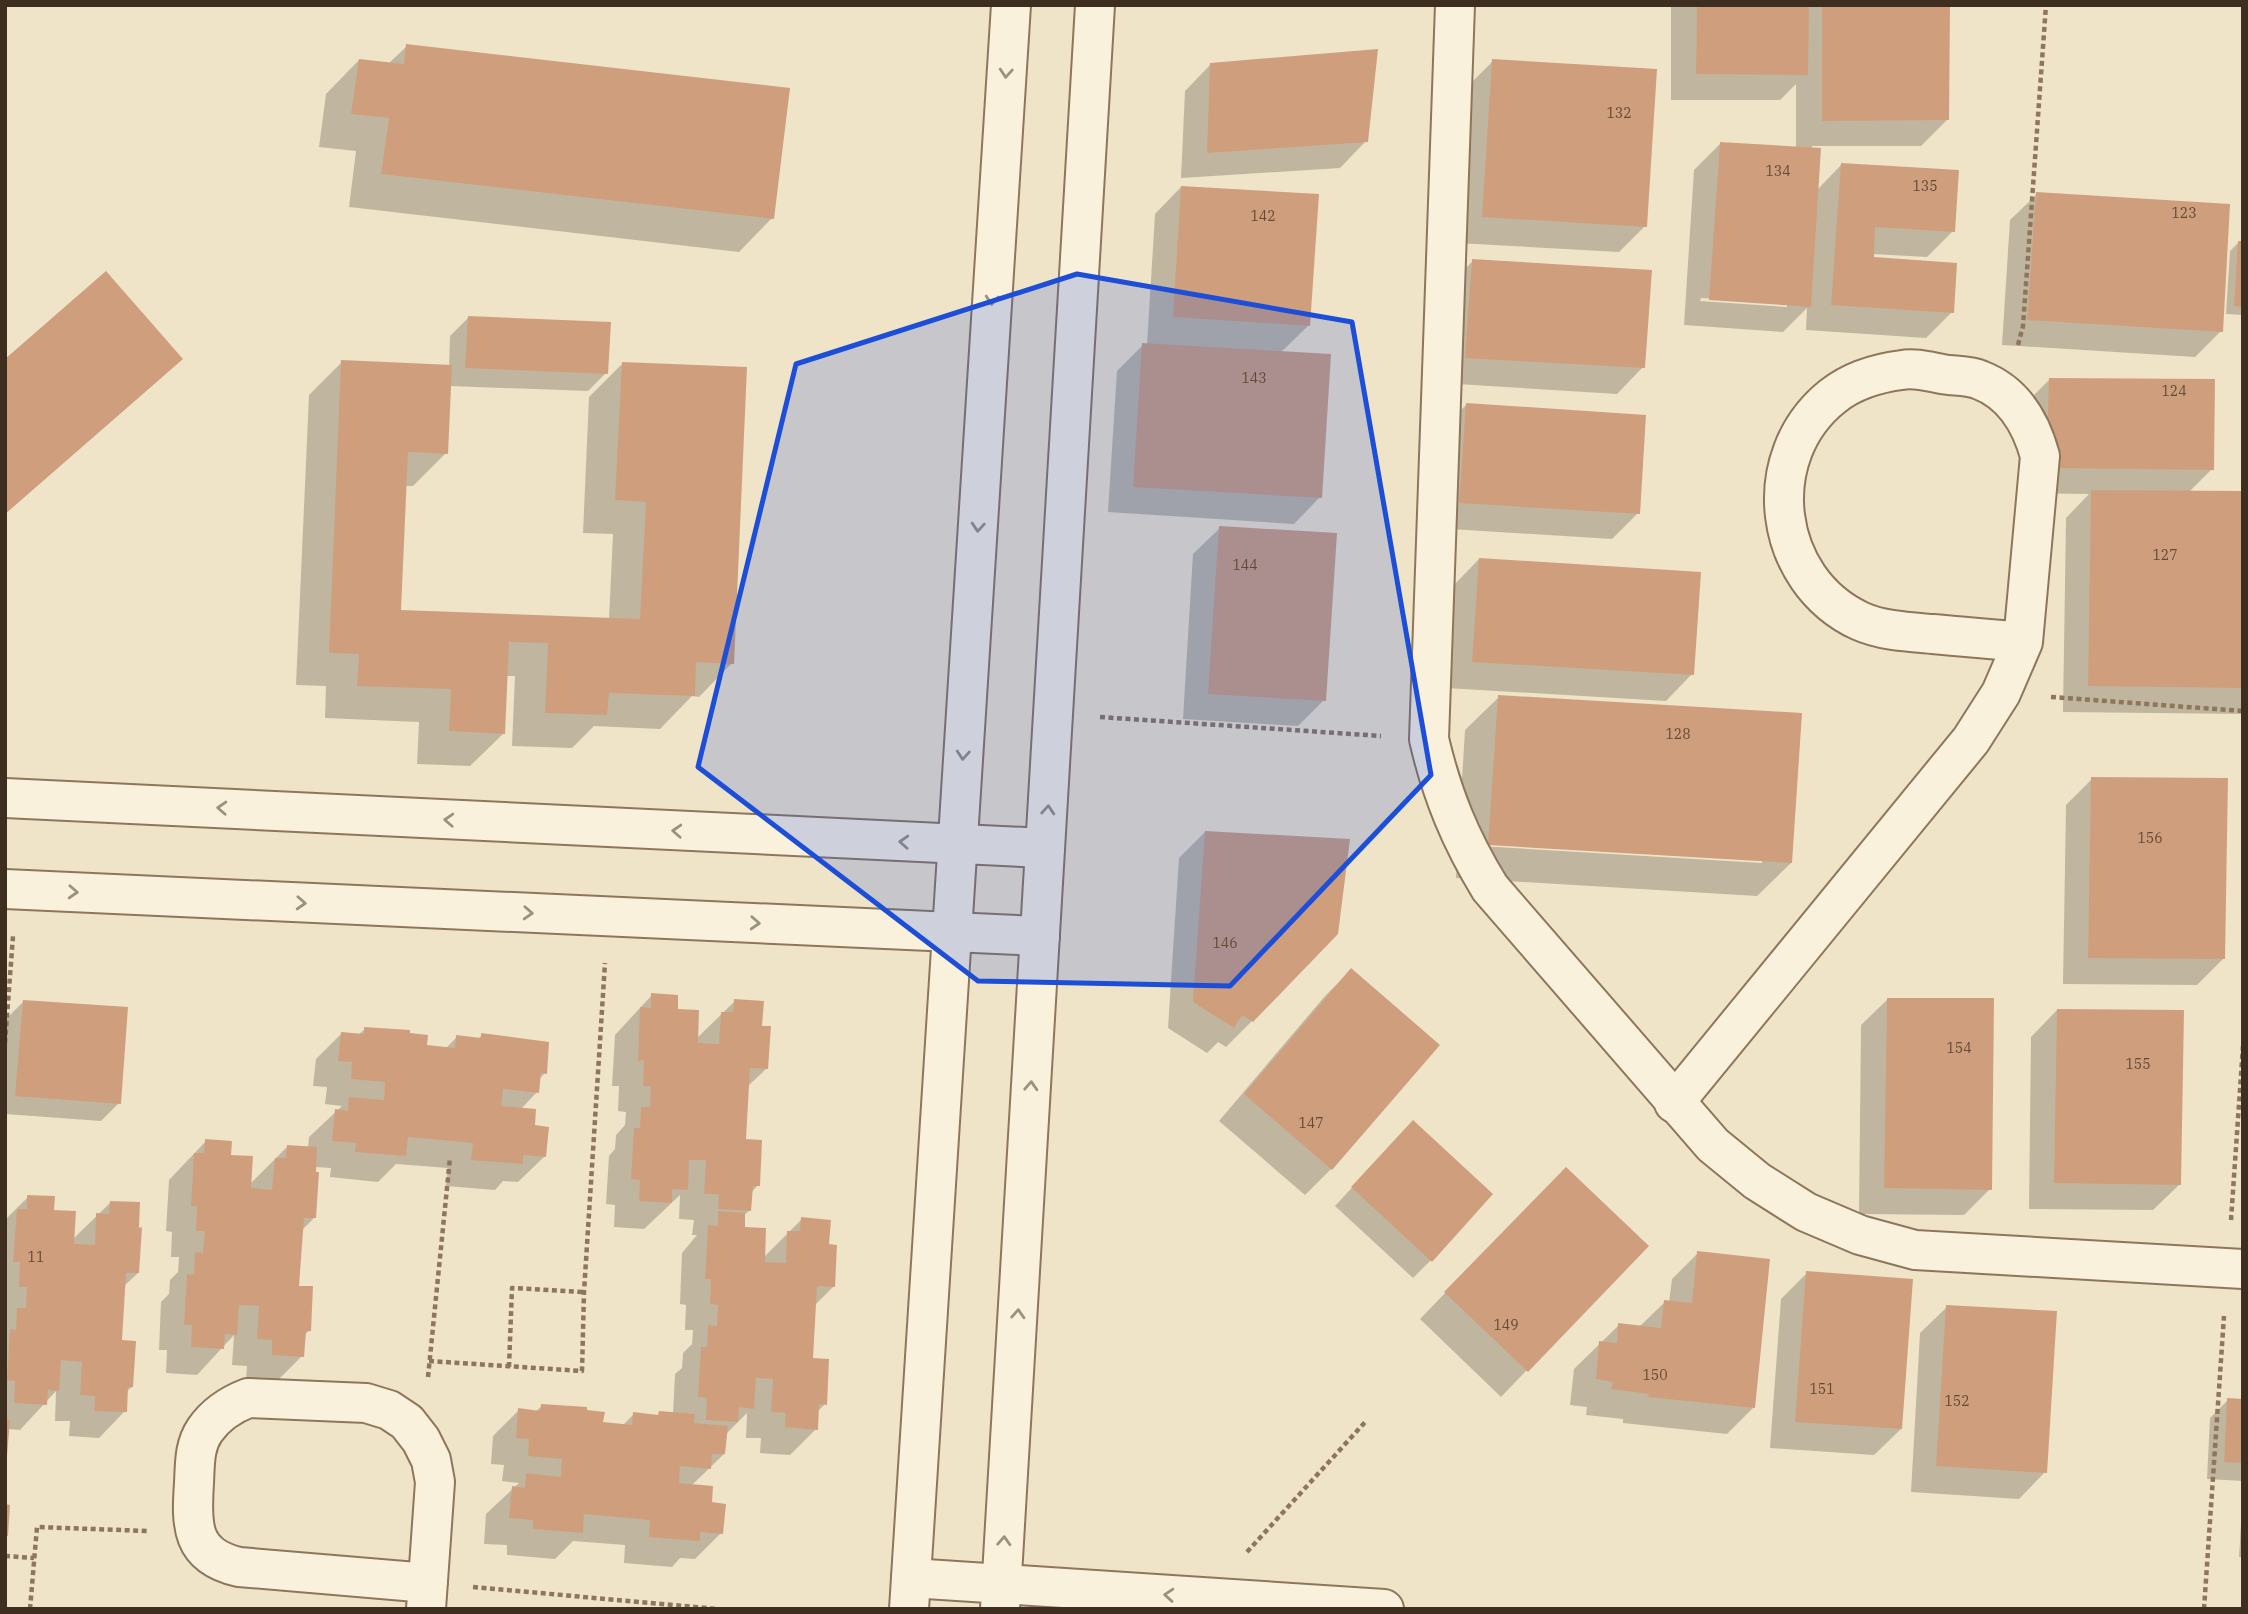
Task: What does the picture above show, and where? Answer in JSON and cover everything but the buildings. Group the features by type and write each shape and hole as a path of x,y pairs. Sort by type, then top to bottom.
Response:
{"street":[{"path":"1011,5 910,1593 1207,1597 1384,1609"},
{"path":"1001,1596 1095,5"},
{"path":"1455,5 1429,739 1438,779 1468,854 1490,888 1713,1145 1757,1181 1806,1212 1860,1235 1915,1250 2235,1269"},
{"path":"1674,1102 1970,740 2001,693 2022,642 2040,456 2033,431 2020,410 2002,392 1979,379 1905,369 1867,377 1833,396 1807,425 1789,460 1783,498 1788,536 1803,572 1828,601 1861,621 1899,631 2022,642"},
{"path":"5,798 1045,848"},
{"path":"11,889 1040,936"},
{"path":"248,1398 366,1403 388,1410 407,1422 421,1440 431,1460 435,1482 427,1596 221,1563 205,1551 195,1533 192,1514 196,1451 203,1433 215,1417 230,1405 248,1398"}],"path":[{"path":"2002,392 2023,326 2046,5"},
{"path":"2001,693 2243,711"},
{"path":"1054,713 1429,739"},
{"path":"5,1043 11,889"},
{"path":"429,1361 582,1371 584,1292 608,917"},
{"path":"2204,1609 2235,1269 2243,1046"},
{"path":"421,1440 450,1158"},
{"path":"509,1367 512,1288 584,1292"},
{"path":"1207,1597 1367,1420"},
{"path":"30,1609 37,1527 195,1533"},
{"path":"5,1556 34,1558"},
{"path":"427,1596 717,1609"}],"highlighted area":[{"path":"1077,274 1352,322 1431,775 1230,986 978,981 698,767 796,364"}]}
